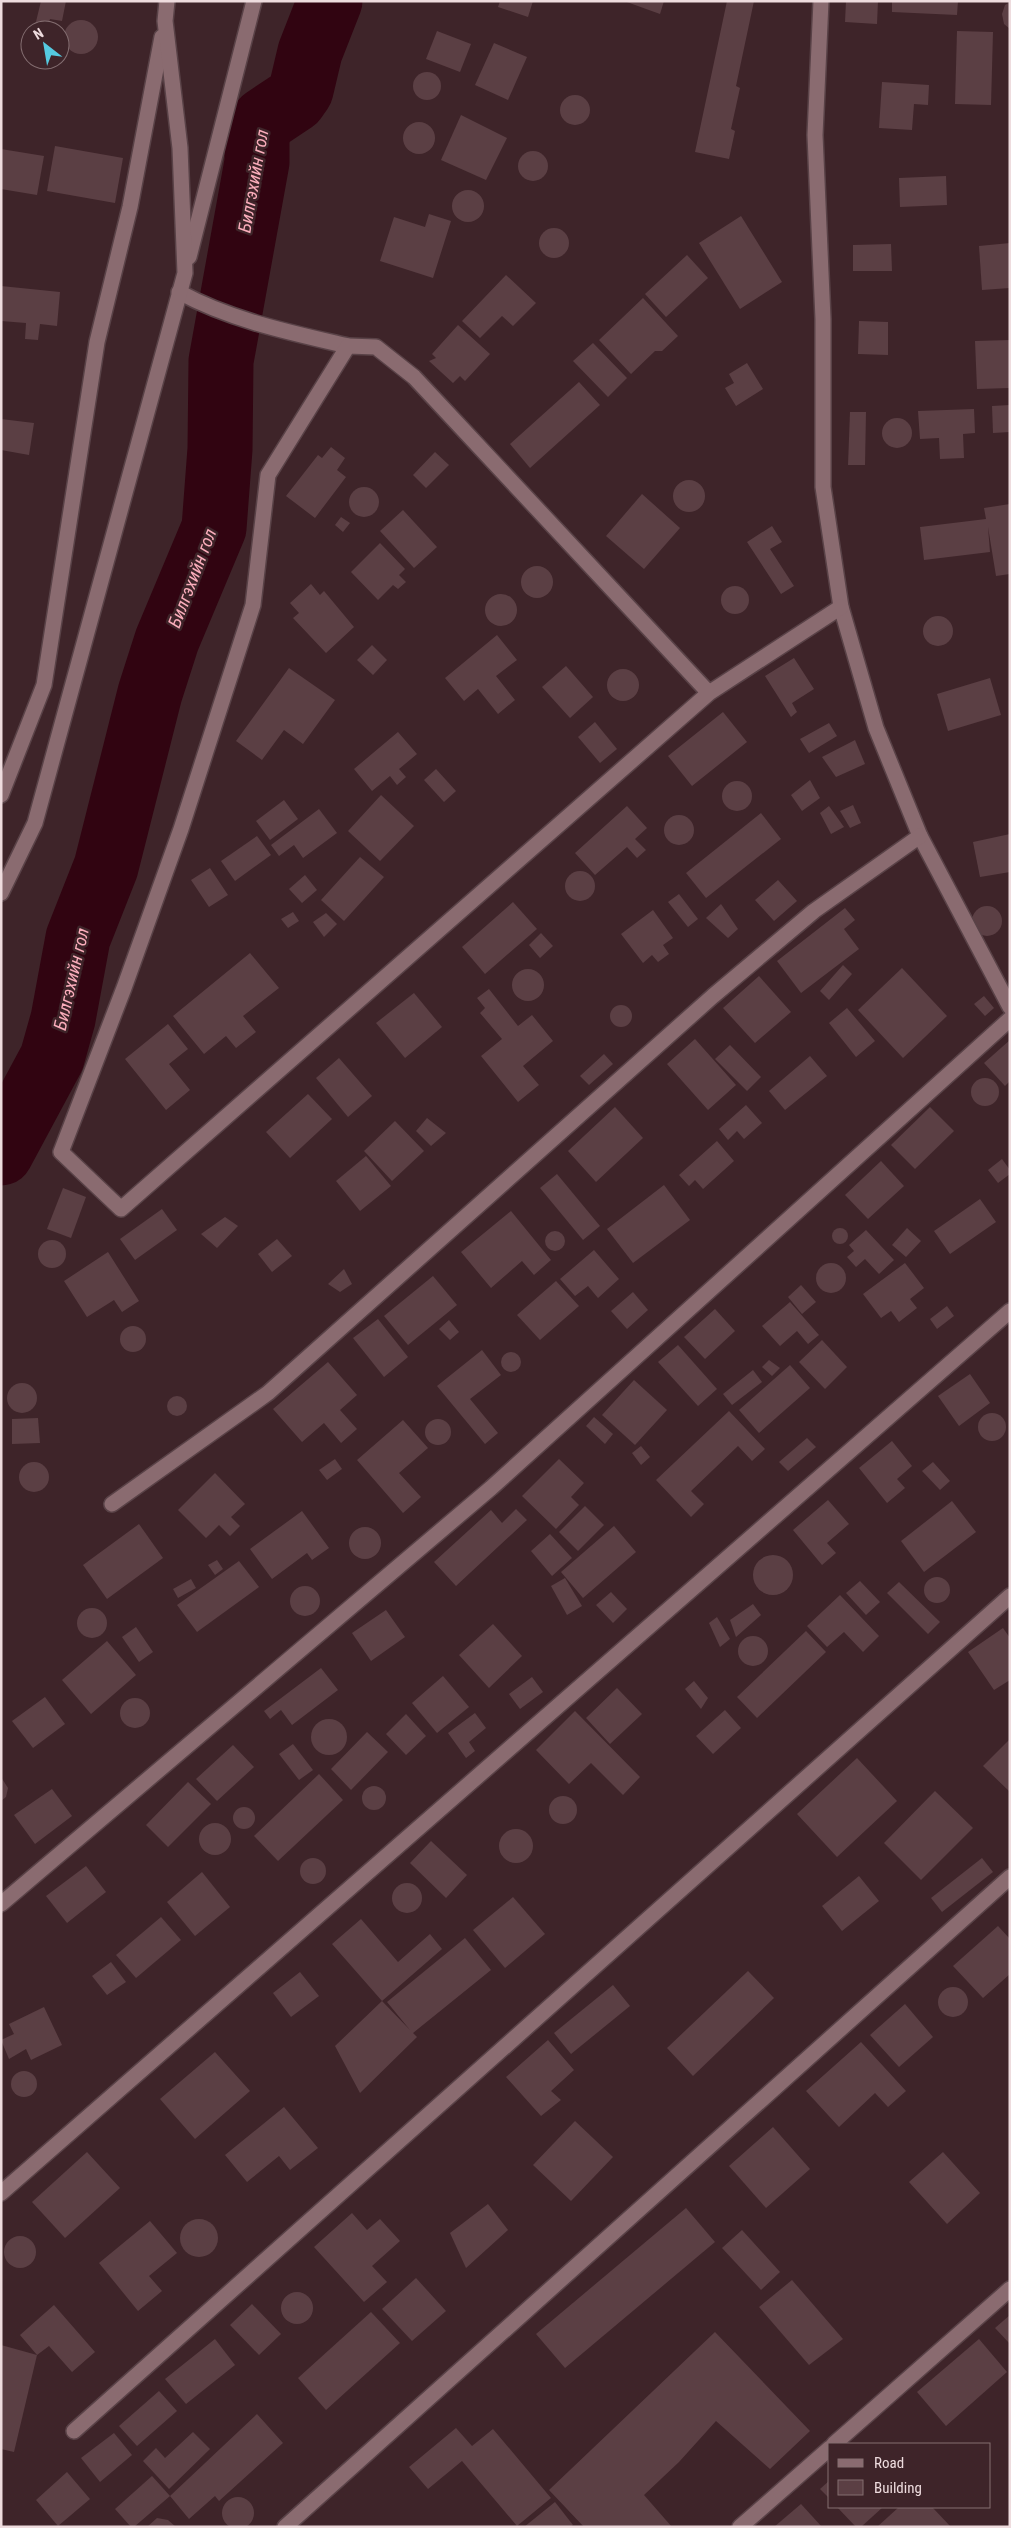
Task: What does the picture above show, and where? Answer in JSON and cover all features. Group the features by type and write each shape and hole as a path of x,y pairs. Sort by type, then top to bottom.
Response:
{"street":[{"path":"1,794 44,685 97,342 130,207 165,21 167,1"},
{"path":"1,893 35,822 185,273 254,1"},
{"path":"821,1 815,135 823,318 824,487 841,607 876,728 920,836 1010,1007"},
{"path":"165,21 180,148 185,273"},
{"path":"179,292 198,303 283,330 348,346 376,347 414,377 709,693"},
{"path":"348,346 268,475 253,605 181,829 124,988 61,1152 121,1209 709,693 841,607"},
{"path":"112,1504 268,1393 713,996 814,911 920,836"},
{"path":"1,1904 491,1488 1010,1018"},
{"path":"1,2193 1010,1311"},
{"path":"74,2431 1010,1596"},
{"path":"285,2527 1010,1877"},
{"path":"835,2443 1010,2289"},
{"path":"740,2527 828,2450"}],"building":[{"path":"41,1 66,1 62,20 36,20"},
{"path":"500,1 533,1 528,17 498,7"},
{"path":"624,1 664,1 660,14"},
{"path":"727,1 754,1 736,86 740,88 731,129 735,131 729,159 695,152"},
{"path":"846,1 878,1 877,24 845,22"},
{"path":"892,1 958,1 957,15 892,12"},
{"path":"1010,2 1010,29 1004,24 1002,14 1005,5"},
{"path":"75,21 87,21 97,31 97,43 93,49 81,54 70,50 70,24"},
{"path":"437,31 471,44 460,72 426,59"},
{"path":"957,31 993,32 991,105 955,104"},
{"path":"494,43 527,57 508,100 475,85"},
{"path":"427,72 437,76 441,86 437,96 427,100 417,96 413,86 417,76"},
{"path":"882,82 929,85 928,105 914,104 912,130 879,128"},
{"path":"575,95 581,96 589,104 589,116 581,124 575,125 569,124 561,116 560,110 561,104 569,96"},
{"path":"461,115 507,138 486,180 441,160"},
{"path":"419,122 425,123 430,127 434,132 434,144 430,149 425,153 419,154 413,153 408,149 404,144 403,138 404,132 408,127 413,123"},
{"path":"55,146 123,158 115,203 47,191"},
{"path":"1,149 44,156 37,195 1,189"},
{"path":"533,151 539,152 547,160 547,172 539,180 533,181 527,180 519,172 518,166 519,160 527,152"},
{"path":"946,176 947,205 900,207 899,178"},
{"path":"468,190 474,191 479,195 483,200 483,212 479,217 474,221 468,222 462,221 457,217 453,212 452,206 453,200 457,195 462,191"},
{"path":"429,214 451,221 433,278 380,261 394,217 425,227"},
{"path":"741,216 782,282 740,309 699,243"},
{"path":"554,228 560,229 568,237 568,249 560,257 554,258 548,257 540,249 539,243 540,237 548,229"},
{"path":"1010,243 1010,288 982,290 979,246"},
{"path":"891,244 892,271 853,271 853,245"},
{"path":"687,255 708,278 666,317 645,294"},
{"path":"506,275 536,303 513,326 502,316 480,338 462,321"},
{"path":"1,286 60,292 57,326 40,324 38,340 25,339 26,323 1,321"},
{"path":"643,298 678,336 662,351 655,351 631,374 599,340"},
{"path":"859,321 888,322 888,355 858,354"},
{"path":"458,325 490,354 465,381 460,376 453,383 429,361 436,358 432,354"},
{"path":"1010,340 1010,388 977,389 975,341"},
{"path":"593,343 627,378 608,397 573,361"},
{"path":"747,363 763,389 736,406 725,388 734,383 729,374"},
{"path":"579,382 600,405 530,468 510,444"},
{"path":"1010,405 1010,432 993,433 992,406"},
{"path":"974,409 975,433 963,434 964,458 940,459 939,438 920,439 918,411"},
{"path":"850,412 866,412 865,465 848,465"},
{"path":"897,418 903,419 911,427 911,439 903,447 897,448 891,447 883,439 882,433 883,427 891,419"},
{"path":"1,419 34,423 29,455 1,450"},
{"path":"331,447 345,458 337,470 346,477 315,518 286,496 318,455 322,458"},
{"path":"435,452 449,465 426,488 413,475"},
{"path":"689,480 695,481 700,485 704,490 704,502 700,507 695,511 689,512 683,511 678,507 674,502 673,496 674,490 678,485 683,481"},
{"path":"364,487 375,491 379,502 375,513 364,517 353,513 349,502 353,491"},
{"path":"642,494 680,528 644,569 606,536"},
{"path":"1010,504 1010,574 996,576 988,527 990,552 924,560 920,527 986,519 984,508"},
{"path":"403,510 437,547 414,568 380,531"},
{"path":"341,517 350,523 343,532 335,525"},
{"path":"772,526 782,542 770,549 794,586 781,594 747,542"},
{"path":"380,543 405,569 399,575 406,582 398,589 393,585 378,600 351,572"},
{"path":"537,566 543,567 548,571 552,576 552,588 548,593 543,597 537,598 531,597 526,593 522,588 521,582 522,576 526,571 531,567"},
{"path":"311,584 320,595 324,591 354,627 326,653 293,618 299,613 290,603"},
{"path":"735,586 745,590 749,600 745,610 735,614 725,610 721,600 725,590"},
{"path":"501,594 507,595 512,599 516,604 516,616 512,621 507,625 501,626 495,625 490,621 486,616 485,610 486,604 490,599 495,595"},
{"path":"938,616 944,617 952,625 952,637 944,645 938,646 932,645 924,637 923,631 924,625 932,617"},
{"path":"497,635 517,660 496,676 515,700 498,714 478,689 464,701 445,678"},
{"path":"372,645 387,660 373,675 357,660"},
{"path":"794,658 814,689 792,703 797,712 791,717 765,676"},
{"path":"566,666 593,697 570,718 542,687"},
{"path":"289,668 335,700 303,744 284,730 262,760 236,741"},
{"path":"623,669 635,673 639,685 635,697 623,701 611,697 607,685 611,673"},
{"path":"990,678 1001,715 948,731 937,694"},
{"path":"723,712 747,742 692,786 668,756"},
{"path":"595,722 617,749 600,763 578,737"},
{"path":"829,723 837,736 809,753 800,739"},
{"path":"398,732 417,754 399,769 406,777 397,785 390,776 372,791 354,769"},
{"path":"855,740 865,764 836,777 822,757"},
{"path":"436,769 456,791 444,802 424,780"},
{"path":"810,780 820,798 802,811 791,795"},
{"path":"737,781 743,782 751,790 751,802 743,810 737,811 731,810 723,802 722,796 723,790 731,782"},
{"path":"381,795 414,826 380,861 348,831"},
{"path":"284,800 298,819 270,840 256,821"},
{"path":"853,805 861,823 850,828 840,811"},
{"path":"627,806 647,828 635,839 646,850 637,858 627,847 595,875 575,853"},
{"path":"829,806 844,827 831,834 820,813"},
{"path":"319,809 337,833 303,858 294,845 279,856 271,845"},
{"path":"761,813 781,839 706,898 686,873"},
{"path":"679,815 690,819 694,830 690,841 679,845 668,841 664,830 668,819"},
{"path":"1010,834 1010,872 980,877 973,842"},
{"path":"257,836 271,855 235,881 221,861"},
{"path":"360,857 384,877 344,921 321,900"},
{"path":"210,868 228,895 209,907 191,880"},
{"path":"580,871 591,875 595,886 591,897 580,901 569,897 565,886 569,875"},
{"path":"305,875 317,890 302,903 289,889"},
{"path":"778,880 797,901 774,921 755,900"},
{"path":"679,894 698,919 688,927 668,902"},
{"path":"513,902 537,929 485,974 462,947"},
{"path":"721,904 738,929 728,938 706,918"},
{"path":"987,906 997,911 1002,921 997,931 987,936 977,931 972,921 977,911"},
{"path":"845,908 855,920 844,929 859,949 801,993 777,961"},
{"path":"653,910 673,938 663,945 669,954 658,962 652,955 643,963 621,934"},
{"path":"293,912 299,921 288,928 281,919"},
{"path":"326,913 337,924 324,937 313,922"},
{"path":"541,933 553,946 540,958 529,945"},
{"path":"250,953 279,988 243,1016 256,1032 236,1048 226,1036 204,1054 173,1016"},
{"path":"843,965 852,974 829,1000 820,991"},
{"path":"902,968 947,1016 903,1058 858,1010"},
{"path":"528,969 534,970 539,974 543,979 543,991 539,996 534,1000 528,1001 522,1000 517,996 513,991 512,985 513,979 517,974 522,970"},
{"path":"759,976 791,1012 755,1043 723,1008"},
{"path":"489,989 518,1026 532,1015 553,1041 523,1066 539,1085 518,1102 481,1056 502,1039 480,1013 485,1008 477,998"},
{"path":"414,993 442,1027 405,1058 376,1023"},
{"path":"984,996 994,1008 985,1016 974,1004"},
{"path":"617,1005 625,1005 632,1012 632,1020 625,1027 617,1027 610,1020 610,1012"},
{"path":"847,1008 875,1041 856,1057 829,1023"},
{"path":"168,1024 188,1049 169,1064 190,1090 166,1110 125,1059"},
{"path":"695,1039 736,1085 708,1110 667,1064"},
{"path":"1010,1040 1010,1081 1005,1086 984,1063"},
{"path":"730,1045 761,1077 747,1091 715,1059"},
{"path":"604,1054 613,1064 589,1085 580,1076"},
{"path":"810,1056 827,1076 785,1110 769,1091"},
{"path":"339,1058 372,1096 348,1117 316,1078"},
{"path":"985,1078 995,1082 999,1092 995,1102 985,1106 975,1102 971,1092 975,1082"},
{"path":"308,1094 332,1119 290,1158 266,1132"},
{"path":"746,1105 762,1123 744,1139 737,1131 728,1140 719,1129"},
{"path":"615,1107 643,1138 596,1182 568,1151"},
{"path":"930,1107 954,1131 915,1169 891,1145"},
{"path":"427,1118 446,1133 431,1146 416,1131"},
{"path":"395,1121 424,1151 392,1181 364,1151"},
{"path":"717,1141 734,1161 703,1189 695,1180 689,1186 679,1175"},
{"path":"366,1156 391,1186 360,1211 336,1181"},
{"path":"1002,1159 1010,1170 1010,1174 998,1183 988,1170"},
{"path":"881,1161 904,1186 868,1219 845,1195"},
{"path":"557,1174 600,1226 583,1240 540,1188"},
{"path":"664,1185 690,1220 633,1263 607,1229"},
{"path":"63,1188 86,1197 71,1238 47,1229"},
{"path":"980,1199 996,1222 950,1254 934,1231"},
{"path":"162,1209 177,1230 135,1260 120,1239"},
{"path":"511,1211 551,1260 534,1275 522,1261 491,1288 461,1252"},
{"path":"225,1217 238,1226 217,1248 201,1234"},
{"path":"837,1228 843,1228 848,1233 846,1242 837,1244 832,1239 832,1233"},
{"path":"907,1228 921,1241 906,1257 892,1245"},
{"path":"866,1230 894,1260 879,1274 865,1259 856,1267 847,1257 854,1251 849,1245"},
{"path":"555,1231 562,1234 565,1241 562,1248 555,1251 548,1248 545,1241 548,1234"},
{"path":"277,1239 292,1256 272,1272 258,1254"},
{"path":"52,1240 62,1244 66,1254 62,1264 52,1268 42,1264 38,1254 42,1244"},
{"path":"594,1250 619,1279 598,1298 588,1286 575,1296 560,1279"},
{"path":"108,1252 139,1301 122,1312 114,1300 87,1317 64,1281"},
{"path":"831,1263 837,1264 845,1272 845,1284 837,1292 831,1293 825,1292 817,1284 816,1278 817,1272 825,1264"},
{"path":"905,1263 924,1288 910,1299 917,1308 899,1322 891,1311 881,1318 863,1294"},
{"path":"344,1269 352,1284 340,1292 328,1284"},
{"path":"433,1276 457,1305 408,1345 384,1316"},
{"path":"556,1281 579,1306 540,1340 517,1315"},
{"path":"801,1285 816,1302 802,1314 788,1297"},
{"path":"633,1292 648,1310 627,1329 611,1311"},
{"path":"790,1302 819,1335 808,1344 797,1331 780,1346 762,1326"},
{"path":"947,1306 954,1316 937,1329 930,1319"},
{"path":"715,1309 735,1331 705,1359 684,1337"},
{"path":"378,1319 408,1357 384,1377 353,1338"},
{"path":"449,1320 459,1332 450,1340 439,1329"},
{"path":"133,1326 142,1330 146,1339 142,1348 133,1352 124,1348 120,1339 124,1330"},
{"path":"822,1340 847,1367 825,1389 799,1362"},
{"path":"678,1345 717,1389 698,1406 658,1362"},
{"path":"482,1350 501,1375 470,1399 498,1433 485,1444 437,1386"},
{"path":"507,1352 515,1352 521,1358 521,1366 515,1372 507,1372 501,1366 501,1358"},
{"path":"769,1360 780,1368 772,1376 762,1367"},
{"path":"328,1362 357,1395 340,1410 357,1429 341,1443 324,1423 302,1442 273,1409"},
{"path":"790,1365 810,1388 759,1433 739,1410"},
{"path":"753,1370 762,1382 732,1405 723,1394"},
{"path":"970,1374 990,1403 959,1426 938,1396"},
{"path":"634,1380 667,1410 635,1445 602,1415"},
{"path":"22,1383 33,1387 37,1398 33,1409 22,1413 11,1409 7,1398 11,1387"},
{"path":"177,1396 184,1399 187,1406 184,1413 177,1416 170,1413 167,1406 170,1399"},
{"path":"729,1411 765,1449 752,1461 738,1446 691,1491 704,1504 691,1517 656,1480"},
{"path":"992,1413 1002,1417 1006,1427 1002,1437 992,1441 982,1437 978,1427 982,1417"},
{"path":"594,1417 613,1434 605,1444 586,1426"},
{"path":"38,1418 40,1443 12,1444 12,1419"},
{"path":"438,1419 447,1423 451,1432 447,1441 438,1445 429,1441 425,1432 429,1423"},
{"path":"403,1420 428,1448 399,1473 421,1497 403,1513 357,1460"},
{"path":"807,1438 816,1447 788,1471 779,1462"},
{"path":"892,1441 912,1466 897,1479 905,1488 887,1503 859,1468"},
{"path":"641,1446 650,1457 641,1465 632,1453"},
{"path":"335,1459 342,1469 327,1480 319,1470"},
{"path":"559,1459 584,1483 571,1497 579,1505 556,1529 522,1496"},
{"path":"34,1462 45,1466 49,1477 45,1488 34,1492 23,1488 19,1477 23,1466"},
{"path":"933,1462 950,1481 940,1490 922,1471"},
{"path":"215,1473 245,1504 231,1517 240,1526 230,1536 219,1525 206,1538 178,1510"},
{"path":"828,1500 849,1524 827,1543 836,1553 822,1565 793,1530"},
{"path":"952,1501 976,1532 924,1572 901,1541"},
{"path":"585,1506 604,1525 578,1551 559,1532"},
{"path":"516,1509 527,1520 456,1586 434,1562 491,1510 502,1523"},
{"path":"302,1511 329,1548 312,1560 307,1553 272,1579 250,1549"},
{"path":"139,1524 163,1558 107,1599 83,1565"},
{"path":"614,1526 636,1552 583,1598 561,1572"},
{"path":"365,1527 371,1528 376,1532 380,1537 380,1549 376,1554 371,1558 365,1559 359,1558 354,1554 350,1549 349,1543 350,1537 354,1532 359,1528"},
{"path":"550,1534 572,1558 552,1576 531,1551"},
{"path":"769,1555 777,1555 784,1558 790,1564 793,1575 790,1586 784,1592 777,1595 769,1595 762,1592 756,1586 753,1579 753,1571 756,1564 762,1558"},
{"path":"217,1560 223,1569 215,1575 208,1565"},
{"path":"239,1561 259,1587 197,1632 177,1605"},
{"path":"937,1577 946,1581 950,1590 946,1599 937,1603 928,1599 924,1590 928,1581"},
{"path":"565,1578 582,1606 567,1615 551,1586"},
{"path":"191,1579 196,1588 178,1598 173,1589"},
{"path":"860,1581 880,1602 866,1615 846,1593"},
{"path":"899,1582 940,1622 928,1634 887,1593"},
{"path":"305,1586 316,1590 320,1601 316,1612 305,1616 294,1612 290,1601 294,1590"},
{"path":"611,1592 627,1609 613,1623 596,1605"},
{"path":"840,1595 879,1636 863,1652 844,1632 827,1647 807,1626"},
{"path":"753,1604 761,1615 736,1637 730,1620"},
{"path":"92,1608 103,1612 107,1623 103,1634 92,1638 81,1634 77,1623 81,1612"},
{"path":"386,1610 405,1637 371,1661 352,1633"},
{"path":"717,1617 730,1639 720,1647 709,1623"},
{"path":"493,1624 522,1656 489,1688 459,1655"},
{"path":"136,1627 153,1652 139,1662 122,1637"},
{"path":"1003,1628 1010,1638 1010,1680 994,1690 968,1652"},
{"path":"806,1631 826,1652 757,1718 737,1697"},
{"path":"753,1636 764,1640 768,1651 764,1662 753,1666 742,1662 738,1651 742,1640"},
{"path":"107,1641 136,1675 91,1714 62,1680"},
{"path":"321,1668 338,1690 292,1725 281,1710 270,1719 264,1711"},
{"path":"443,1676 469,1707 437,1733 412,1703"},
{"path":"532,1677 543,1692 520,1709 509,1694"},
{"path":"694,1681 708,1698 701,1709 685,1689"},
{"path":"617,1688 642,1714 610,1744 586,1718"},
{"path":"45,1697 65,1724 33,1748 12,1721"},
{"path":"135,1698 141,1699 149,1707 149,1719 141,1727 135,1728 129,1727 121,1719 120,1713 121,1707 129,1699"},
{"path":"725,1710 741,1728 713,1754 696,1736"},
{"path":"575,1711 640,1777 623,1795 591,1763 569,1784 536,1750"},
{"path":"475,1713 486,1728 469,1742 475,1751 466,1758 448,1733"},
{"path":"406,1714 426,1736 406,1755 386,1734"},
{"path":"329,1719 341,1725 347,1737 341,1749 329,1755 317,1749 311,1737 317,1725"},
{"path":"367,1732 388,1752 351,1790 331,1769"},
{"path":"1010,1739 1010,1792 983,1766"},
{"path":"293,1744 313,1770 299,1780 279,1754"},
{"path":"233,1745 254,1767 217,1801 196,1779"},
{"path":"857,1758 897,1801 837,1857 797,1814"},
{"path":"319,1774 343,1800 278,1861 254,1836"},
{"path":"1,1777 8,1788 6,1797 1,1801"},
{"path":"188,1782 211,1804 168,1847 146,1825"},
{"path":"374,1786 379,1787 385,1793 385,1803 379,1809 374,1810 369,1809 363,1803 362,1798 363,1793 369,1787"},
{"path":"52,1789 72,1816 35,1844 14,1815"},
{"path":"935,1791 973,1828 921,1880 884,1843"},
{"path":"563,1796 573,1800 577,1810 573,1820 563,1824 553,1820 549,1810 553,1800"},
{"path":"244,1807 252,1810 255,1818 252,1826 244,1829 236,1826 233,1818 236,1810"},
{"path":"215,1823 226,1828 231,1839 226,1850 215,1855 204,1850 199,1839 204,1828"},
{"path":"516,1829 528,1834 533,1846 528,1858 516,1863 504,1858 499,1846 504,1834"},
{"path":"431,1841 467,1875 446,1898 410,1863"},
{"path":"313,1858 322,1862 326,1871 322,1880 313,1884 304,1880 300,1871 304,1862"},
{"path":"982,1858 993,1872 942,1912 931,1898"},
{"path":"86,1866 106,1892 67,1923 46,1896"},
{"path":"202,1872 230,1907 195,1936 167,1902"},
{"path":"859,1876 879,1901 842,1931 822,1906"},
{"path":"407,1883 413,1884 421,1892 421,1904 413,1912 407,1913 401,1912 393,1904 392,1898 393,1892 401,1884"},
{"path":"513,1897 545,1934 505,1968 473,1930"},
{"path":"161,1917 181,1940 136,1978 116,1955"},
{"path":"361,1919 398,1962 430,1934 442,1949 382,2001 332,1944"},
{"path":"998,1926 1010,1939 1010,1974 983,1998 953,1966"},
{"path":"465,1938 491,1970 413,2033 417,2037 360,2093 335,2046 382,2001 410,2030 387,2002"},
{"path":"111,1962 126,1982 107,1995 92,1976"},
{"path":"748,1971 774,1998 693,2076 667,2048"},
{"path":"300,1972 319,1996 291,2017 273,1993"},
{"path":"613,1985 630,2006 571,2054 554,2033"},
{"path":"953,1987 964,1991 968,2002 964,2013 953,2017 942,2013 938,2002 942,1991"},
{"path":"905,2004 933,2037 899,2067 870,2035"},
{"path":"44,2007 62,2045 31,2060 26,2049 9,2059 1,2040 14,2034 9,2024"},
{"path":"548,2040 574,2070 551,2091 561,2100 541,2116 506,2077"},
{"path":"861,2042 906,2091 888,2107 875,2093 839,2127 806,2091"},
{"path":"215,2052 250,2091 195,2139 160,2099"},
{"path":"24,2071 33,2075 37,2084 33,2093 24,2097 15,2093 11,2084 15,2075"},
{"path":"284,2107 318,2148 290,2170 279,2156 247,2182 225,2155"},
{"path":"575,2121 613,2157 571,2201 533,2165"},
{"path":"773,2127 810,2169 766,2208 729,2166"},
{"path":"87,2152 120,2188 65,2238 32,2202"},
{"path":"943,2152 980,2193 947,2224 909,2182"},
{"path":"488,2204 508,2230 466,2268 450,2233"},
{"path":"686,2208 715,2242 565,2368 536,2334"},
{"path":"352,2213 367,2230 380,2219 400,2241 372,2266 387,2282 364,2302 314,2247"},
{"path":"199,2219 212,2225 218,2238 212,2251 199,2257 186,2251 180,2238 186,2225"},
{"path":"150,2221 177,2253 149,2276 162,2291 138,2311 99,2263"},
{"path":"742,2230 780,2272 761,2290 722,2248"},
{"path":"20,2236 26,2237 31,2241 35,2246 35,2258 31,2263 26,2267 20,2268 14,2267 9,2263 5,2258 4,2252 5,2246 9,2241 14,2237"},
{"path":"416,2278 446,2311 412,2341 382,2309"},
{"path":"792,2280 843,2339 809,2365 759,2307"},
{"path":"297,2292 303,2293 308,2297 312,2302 312,2314 308,2319 303,2323 297,2324 291,2323 286,2319 282,2314 281,2308 282,2302 286,2297 291,2293"},
{"path":"252,2304 281,2334 259,2355 230,2325"},
{"path":"54,2305 95,2352 72,2372 49,2346 37,2355 20,2335"},
{"path":"371,2312 400,2343 326,2410 298,2378"},
{"path":"1010,2315 1010,2344 995,2328"},
{"path":"715,2332 810,2431 770,2469 716,2421 679,2462 644,2495 672,2527 584,2527 549,2490"},
{"path":"215,2339 235,2365 186,2404 165,2379"},
{"path":"979,2339 1007,2372 946,2426 917,2392"},
{"path":"1,2345 37,2355 14,2452 1,2449"},
{"path":"159,2391 177,2411 137,2446 119,2426"},
{"path":"257,2414 283,2443 219,2501 215,2496 189,2519 170,2496"},
{"path":"456,2428 472,2446 493,2429 551,2498 517,2526 462,2461 428,2489 409,2467"},
{"path":"193,2432 210,2449 169,2489 143,2461 156,2448 165,2458"},
{"path":"114,2433 132,2455 100,2482 81,2458"},
{"path":"67,2472 90,2499 58,2526 36,2500"},
{"path":"152,2476 170,2496 134,2527 131,2527 115,2509"},
{"path":"828,2482 828,2497 820,2489"},
{"path":"238,2497 249,2502 254,2513 249,2524 238,2529 227,2524 222,2513 227,2502"},
{"path":"555,2502 573,2525 570,2527 524,2527"},
{"path":"801,2504 822,2527 774,2527"},
{"path":"838,2508 882,2508 861,2527 856,2527"},
{"path":"898,2508 933,2508 951,2527 877,2527"},
{"path":"157,2518 168,2520 176,2527 147,2527"}],"waterway":[{"name":"Билгэхийн гол","path":"1,1153 52,1058 63,1019 78,938 106,867 150,693 167,640 214,528 220,449 221,361 257,162 257,140 260,125 264,120 294,100 301,90 310,52 330,1"}]}
